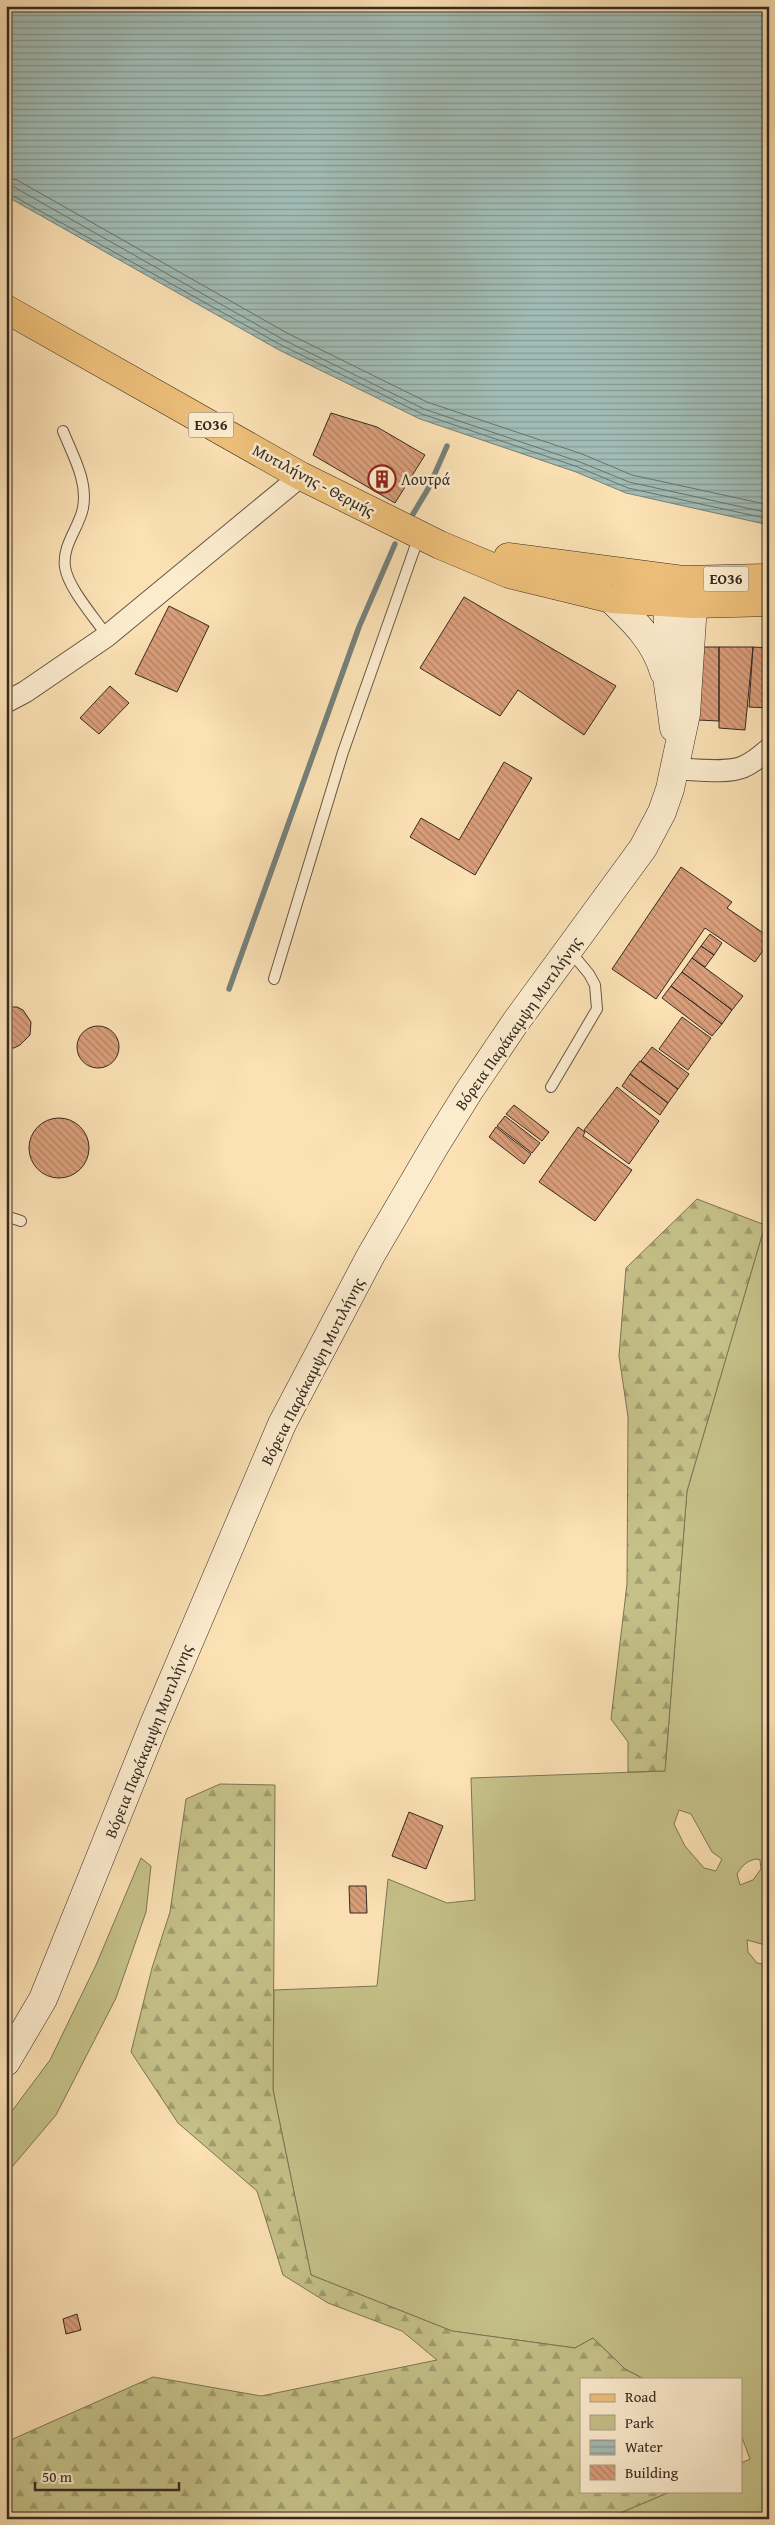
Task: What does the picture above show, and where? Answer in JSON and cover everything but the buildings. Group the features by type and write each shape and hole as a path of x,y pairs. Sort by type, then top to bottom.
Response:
{"main road":[{"name":"Μυτιλήνης - Θερμής","path":"6,309 301,476 430,540 509,574 612,599 681,595 769,578"},
{"name":"Μυτιλήνης - Θερμής","path":"430,540 681,595"},
{"name":"ΕΟ36","path":"681,595 769,602"},
{"name":"Βόρεια Παράκαμψη Μυτιλήνης","path":"676,759 668,684 681,595"},
{"name":"Βόρεια Παράκαμψη Μυτιλήνης","path":"6,2062 43,1998 158,1715 282,1424 371,1255 436,1144 515,1023 570,950 642,848 662,812 686,714 681,595"},
{"path":"612,599 651,642 659,656 668,684"}],"street":[{"path":"6,702 25,692 107,636 301,476"},
{"path":"676,759 731,770 742,768 755,761 769,749"}],"lane":[{"path":"63,431 82,476 84,492 83,510 67,548 65,569 69,580 107,636"},
{"path":"274,979 343,752 430,540"},
{"path":"6,715 25,692"},
{"path":"551,1087 597,1009 595,985 589,974 570,950"},
{"path":"6,1216 21,1221"}],"green space":[{"path":"697,1199 765,1225 687,1491 665,1771 628,1772 628,1742 611,1719 627,1584 628,1417 619,1356 626,1268"},
{"path":"765,1225 769,1226 769,1946 747,1940 748,1952 757,1963 769,1965 769,2519 606,2519 670,2492 742,2492 742,2463 750,2459 742,2438 742,2378 642,2378 625,2369 593,2338 575,2348 452,2331 311,2275 273,2090 274,1990 377,1986 388,1879 447,1903 475,1900 471,1778 665,1771 687,1491","holes":["679,1810 691,1814 712,1852 722,1859 716,1871 704,1868 685,1846 674,1824","760,1860 761,1869 753,1880 740,1885 737,1874 739,1871 748,1862"]},
{"path":"220,1784 275,1785 273,2090 311,2275 452,2331 575,2348 593,2338 625,2369 642,2378 580,2378 580,2492 670,2492 606,2519 6,2519 6,2442 153,2377 261,2396 437,2360 402,2331 328,2303 283,2275 257,2191 178,2123 131,2052 152,1968 170,1912 186,1799"},
{"path":"141,1858 151,1866 146,1912 116,1998 56,2115 6,2174 6,2119 50,2060 96,1965"}],"water":[{"path":"6,6 769,6 769,525 626,493 576,472 420,419 279,350 6,196"}],"waterway":[{"path":"413,514 428,489 447,446"},
{"path":"229,989 359,627 395,544"}],"place":[{"name":"Λουτρά","path":"382,479"}]}
